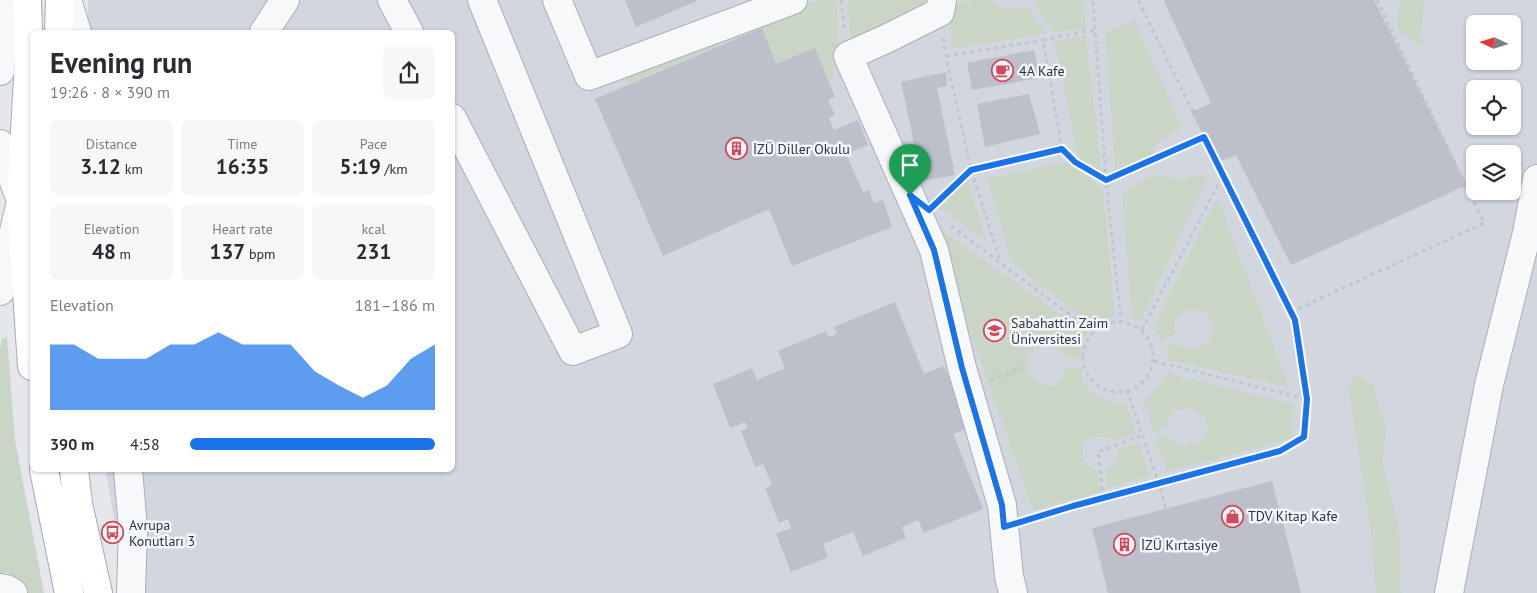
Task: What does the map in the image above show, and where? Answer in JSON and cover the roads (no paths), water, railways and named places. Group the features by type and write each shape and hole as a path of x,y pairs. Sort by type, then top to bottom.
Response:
{"main road":[{"path":"27,0 29,60 21,200 30,336"},
{"path":"59,30 60,0"},
{"path":"44,472 69,593"},
{"path":"74,472 78,504 98,593"}],"street":[{"path":"0,71 7,6 11,0"},
{"path":"68,0 77,30"},
{"path":"265,30 285,0"},
{"path":"392,0 408,30"},
{"path":"455,124 573,351 618,334 482,0"},
{"path":"558,0 589,76 793,0"},
{"path":"941,6 888,38 848,56 934,250 968,388 1002,505 1009,576 1013,593"},
{"path":"0,144 21,200 0,292"},
{"path":"1449,593 1489,385 1527,233 1537,179"},
{"path":"128,472 134,528 131,593"},
{"path":"0,588 13,593"}],"place":[{"name":"4A Kafe","path":"1003,71"},
{"name":"İZÜ Diller Okulu","path":"737,149"},
{"name":"Sabahattin Zaim Üniversitesi","path":"995,331"},
{"name":"TDV Kitap Kafe","path":"1232,516"},
{"name":"Avrupa Konutları 3","path":"113,533"},
{"name":"İZÜ Kırtasiye","path":"1125,545"}]}
